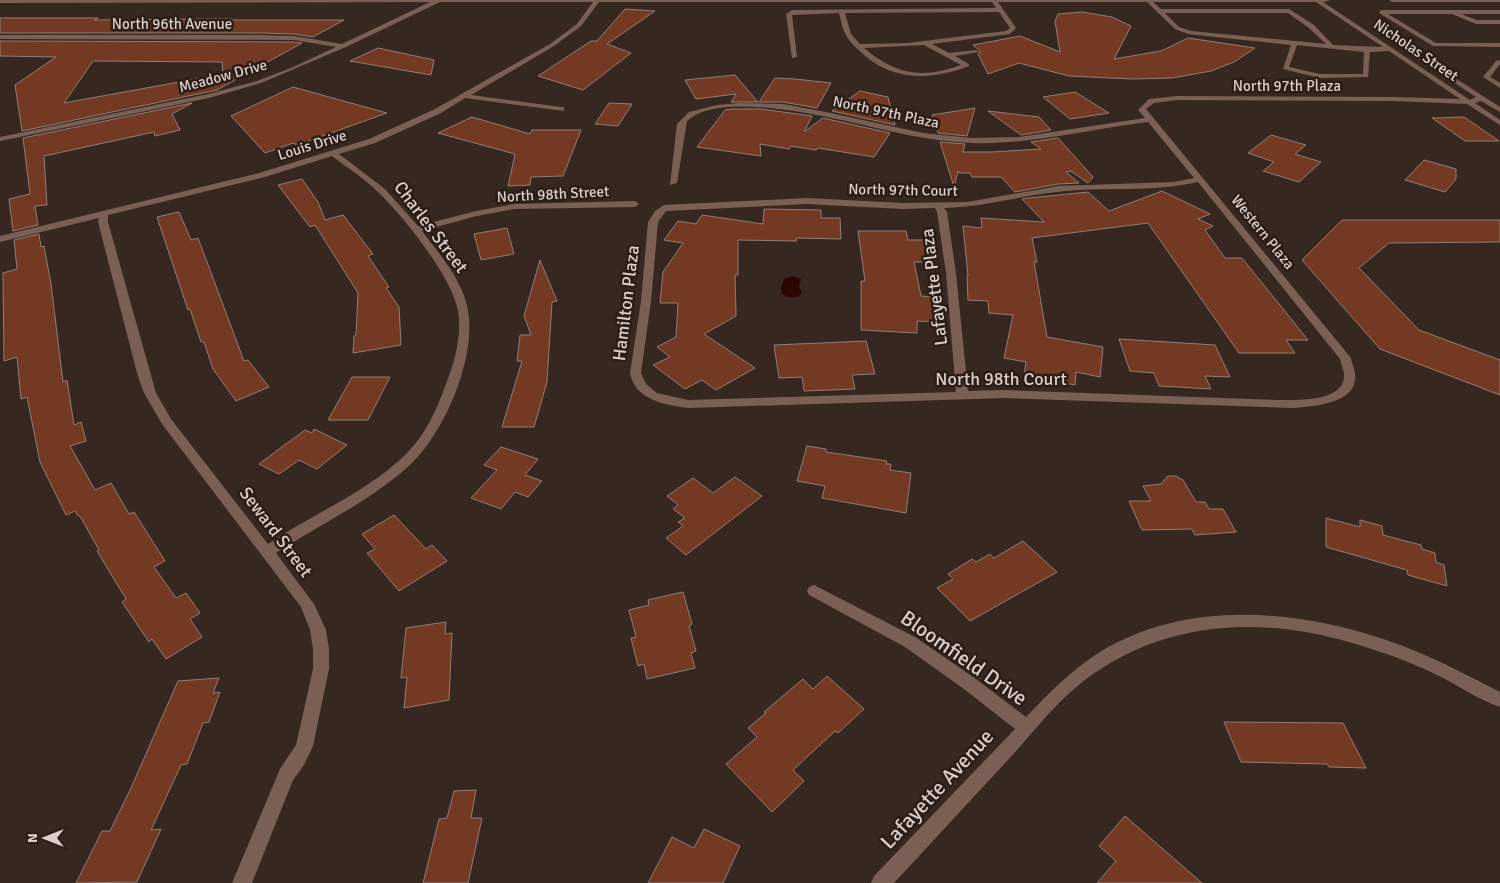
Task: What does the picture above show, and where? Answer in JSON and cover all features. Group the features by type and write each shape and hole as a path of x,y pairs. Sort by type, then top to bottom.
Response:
{"street":[{"name":"Meadow Drive","path":"0,139 232,90 281,74 439,0"},
{"path":"858,46 925,43 1008,33 1013,28 994,0"},
{"path":"1149,0 1177,28 1190,33 1367,50 1391,49"},
{"name":"Nicholas Street","path":"1317,0 1500,123"},
{"path":"0,1 1330,0 1340,5"},
{"path":"1392,0 1500,0"},
{"path":"1430,0 1469,21 1500,22"},
{"name":"Louis Drive","path":"0,239 262,175 334,154 410,125 465,96 570,33 587,18 597,1"},
{"path":"794,56 789,14 792,12 1001,10"},
{"path":"842,11 848,34 858,46 883,66 896,72 914,75 938,74 967,65 925,43"},
{"path":"1160,11 1289,11 1307,22 1331,46"},
{"path":"1500,12 1381,12 1435,45 1500,45"},
{"name":"North 96th Avenue","path":"0,37 261,37 294,38 344,46"},
{"name":"Nicholas Street","path":"1395,42 1500,110"},
{"path":"1295,43 1285,68 1320,76 1366,76 1367,50"},
{"path":"946,55 976,52"},
{"path":"1500,62 1486,77 1500,86"},
{"path":"465,96 561,109"},
{"name":"North 97th Plaza","path":"1393,99 1460,96 1481,98"},
{"name":"North 97th Plaza","path":"1150,120 1142,110 1143,108 1152,101 1177,98 1393,99 1470,102 1481,98"},
{"path":"1481,98 1500,98"},
{"name":"North 97th Plaza","path":"673,183 681,124 684,119 696,112 721,106 784,105 913,134 972,141 1020,139 1150,120"},
{"name":"Western Plaza","path":"1150,120 1345,358 1350,369 1351,378 1345,390"},
{"name":"Charles Street","path":"268,551 289,536 372,489 406,462 423,443 445,405 460,356 464,333 461,300 451,279 383,191 334,154"},
{"name":"North 97th Court","path":"664,208 807,201 903,206 967,205 1058,189 1174,185 1200,179"},
{"name":"North 98th Street","path":"415,230 478,213 512,207 635,204"},
{"name":"Lafayette Plaza","path":"938,205 942,212 951,273 962,395"},
{"name":"Hamilton Plaza","path":"656,397 646,392 638,382 635,371 645,312 653,222 658,213 664,208"},
{"name":"Seward Street","path":"104,214 103,222 150,393 166,421 307,604 314,617 321,648 321,669 304,746 298,759 286,775 242,883"},
{"name":"North 98th Court","path":"656,397 688,404 962,395 1060,395 1297,404 1318,402 1332,398 1345,390"},
{"name":"Bloomfield Drive","path":"814,591 910,642 970,684 1026,728 1066,686 1114,652 1158,634 1209,624 1240,622 1312,628 1357,638 1417,659 1500,700"},
{"name":"Lafayette Avenue","path":"881,883 1026,728"}],"shaded area":[{"path":"793,276 801,279 799,286 802,293 795,297 790,297 782,294 781,288 784,279"}],"building":[{"path":"625,9 655,11 607,44 631,53 583,90 538,76 591,41 597,41"},
{"path":"1082,12 1112,17 1131,26 1114,59 1161,51 1188,38 1255,48 1234,62 1211,71 1172,78 1132,79 1069,76 1019,63 988,74 978,54 981,52 973,45 1020,36 1060,52 1055,21 1058,14"},
{"path":"0,18 344,20 313,37 294,34 261,33 0,33"},
{"path":"0,41 302,43 217,90 22,131 15,85 56,57 0,56","holes":["93,61 222,62 223,74 64,103"]},
{"path":"378,48 434,60 431,75 350,61"},
{"path":"735,75 758,102 731,102 736,94 696,99 685,80"},
{"path":"775,78 831,83 817,108 783,102 759,102"},
{"path":"293,87 387,113 297,145 293,143 265,153 231,116"},
{"path":"860,91 888,97 895,125 832,111"},
{"path":"1075,92 1109,113 1070,119 1043,97"},
{"path":"192,103 172,114 180,130 155,136 154,132 44,156 47,205 35,206 38,225 13,231 9,199 30,194 23,138"},
{"path":"609,103 632,104 618,126 595,124"},
{"path":"975,108 967,136 938,133 932,115"},
{"path":"761,109 812,116 804,132 823,118 890,133 874,157 818,148 816,150 791,146 789,149 760,144 761,156 697,147 725,110"},
{"path":"988,111 1039,117 1051,130 1021,135"},
{"path":"472,117 530,134 532,130 581,130 563,176 531,177 530,185 508,186 515,154 438,133"},
{"path":"1464,117 1499,141 1465,141 1432,118"},
{"path":"1271,135 1306,145 1295,154 1321,162 1299,182 1263,171 1274,162 1248,153"},
{"path":"1058,138 1093,177 1088,183 1071,171 1066,172 1079,183 1058,184 1015,192 1001,177 972,177 970,173 959,173 958,171 954,187 940,142 965,144 963,152 992,152 1041,149 1031,142"},
{"path":"1424,160 1456,169 1456,179 1445,192 1405,180"},
{"path":"302,179 318,202 325,220 343,215 373,254 368,256 389,287 386,288 399,307 401,345 353,353 358,293 315,225 310,227 278,185"},
{"path":"1162,191 1210,214 1198,219 1213,226 1205,230 1225,258 1242,258 1308,340 1286,340 1295,353 1239,353 1148,223 1032,238 1037,262 1034,262 1047,337 1103,347 1100,377 1076,372 1075,385 1024,375 1026,362 1004,358 1013,315 989,313 988,301 968,300 968,276 963,226 982,228 981,218 1044,222 1022,199 1088,192 1109,211"},
{"path":"764,209 821,210 821,218 840,218 841,239 797,238 796,241 738,240 738,275 735,275 736,316 704,334 755,368 716,390 702,380 685,389 653,365 670,357 657,347 676,337 678,303 660,303 663,272 683,243 664,240 678,221 696,224 702,215 763,224"},
{"path":"179,212 191,240 198,238 244,361 248,360 269,387 236,401 213,369 204,342 201,342 190,309 188,310 157,217"},
{"path":"1342,220 1500,220 1500,242 1389,243 1359,268 1419,330 1500,360 1500,395 1380,349 1302,260"},
{"path":"507,228 514,254 481,260 474,234"},
{"path":"858,231 906,231 908,240 925,240 931,262 914,262 921,296 935,297 937,322 917,321 917,333 861,330 861,281 865,281"},
{"path":"39,234 41,247 44,246 51,284 63,382 67,380 74,425 81,422 86,441 70,446 95,490 111,483 129,514 134,512 165,561 154,567 176,598 186,593 200,613 190,619 202,637 166,659 152,639 149,642 122,602 126,599 97,551 99,550 80,516 75,511 66,515 40,462 27,397 21,399 17,357 4,361 3,273 17,269 14,240"},
{"path":"540,260 557,301 552,302 547,382 534,427 502,427 522,361 517,361 520,335 531,335 524,316"},
{"path":"1119,339 1215,345 1230,377 1205,376 1211,389 1159,386 1154,373 1130,371"},
{"path":"866,341 875,374 852,375 855,389 804,391 802,377 779,378 774,345"},
{"path":"352,377 390,377 368,420 328,420"},
{"path":"314,429 347,445 317,469 299,460 279,474 259,464 305,430 312,433"},
{"path":"807,446 826,449 826,452 887,461 886,464 891,464 890,470 911,473 906,513 822,498 825,486 797,481"},
{"path":"501,447 538,459 525,475 542,481 528,497 515,492 501,509 471,498 497,470 484,465"},
{"path":"1168,476 1176,476 1183,480 1196,502 1205,502 1209,509 1223,509 1236,532 1195,535 1192,529 1142,530 1129,501 1151,501 1143,486 1161,484"},
{"path":"735,477 762,496 686,555 666,538 683,526 678,522 685,518 673,509 678,505 667,496 693,478 713,493"},
{"path":"394,515 426,549 432,545 447,561 399,591 367,553 375,549 362,534"},
{"path":"1326,518 1360,527 1360,520 1382,526 1383,535 1421,545 1422,549 1435,553 1436,562 1444,565 1447,586 1408,575 1407,570 1326,547"},
{"path":"1023,541 1057,572 970,621 937,588 953,579 948,574 972,559 976,562 990,554 994,558"},
{"path":"683,592 692,624 689,626 696,651 691,653 695,668 647,679 644,664 638,666 631,638 636,637 629,610 649,605 648,600"},
{"path":"446,622 445,634 452,633 449,700 404,708 407,677 401,678 406,628"},
{"path":"827,676 864,709 838,733 835,731 793,770 804,781 772,812 726,764 757,737 748,728 766,713 764,712 803,679 813,689"},
{"path":"219,678 213,693 220,692 209,722 203,723 187,764 181,765 151,830 161,829 137,882 76,883 102,831 110,831 178,681"},
{"path":"1224,722 1343,723 1366,768 1329,767 1327,764 1241,762"},
{"path":"476,790 471,818 482,818 468,883 423,883 439,819 447,818 454,791"},
{"path":"1125,816 1202,883 1097,883 1116,861 1099,846"},
{"path":"704,829 740,846 723,883 648,883 672,837 694,848"}]}
